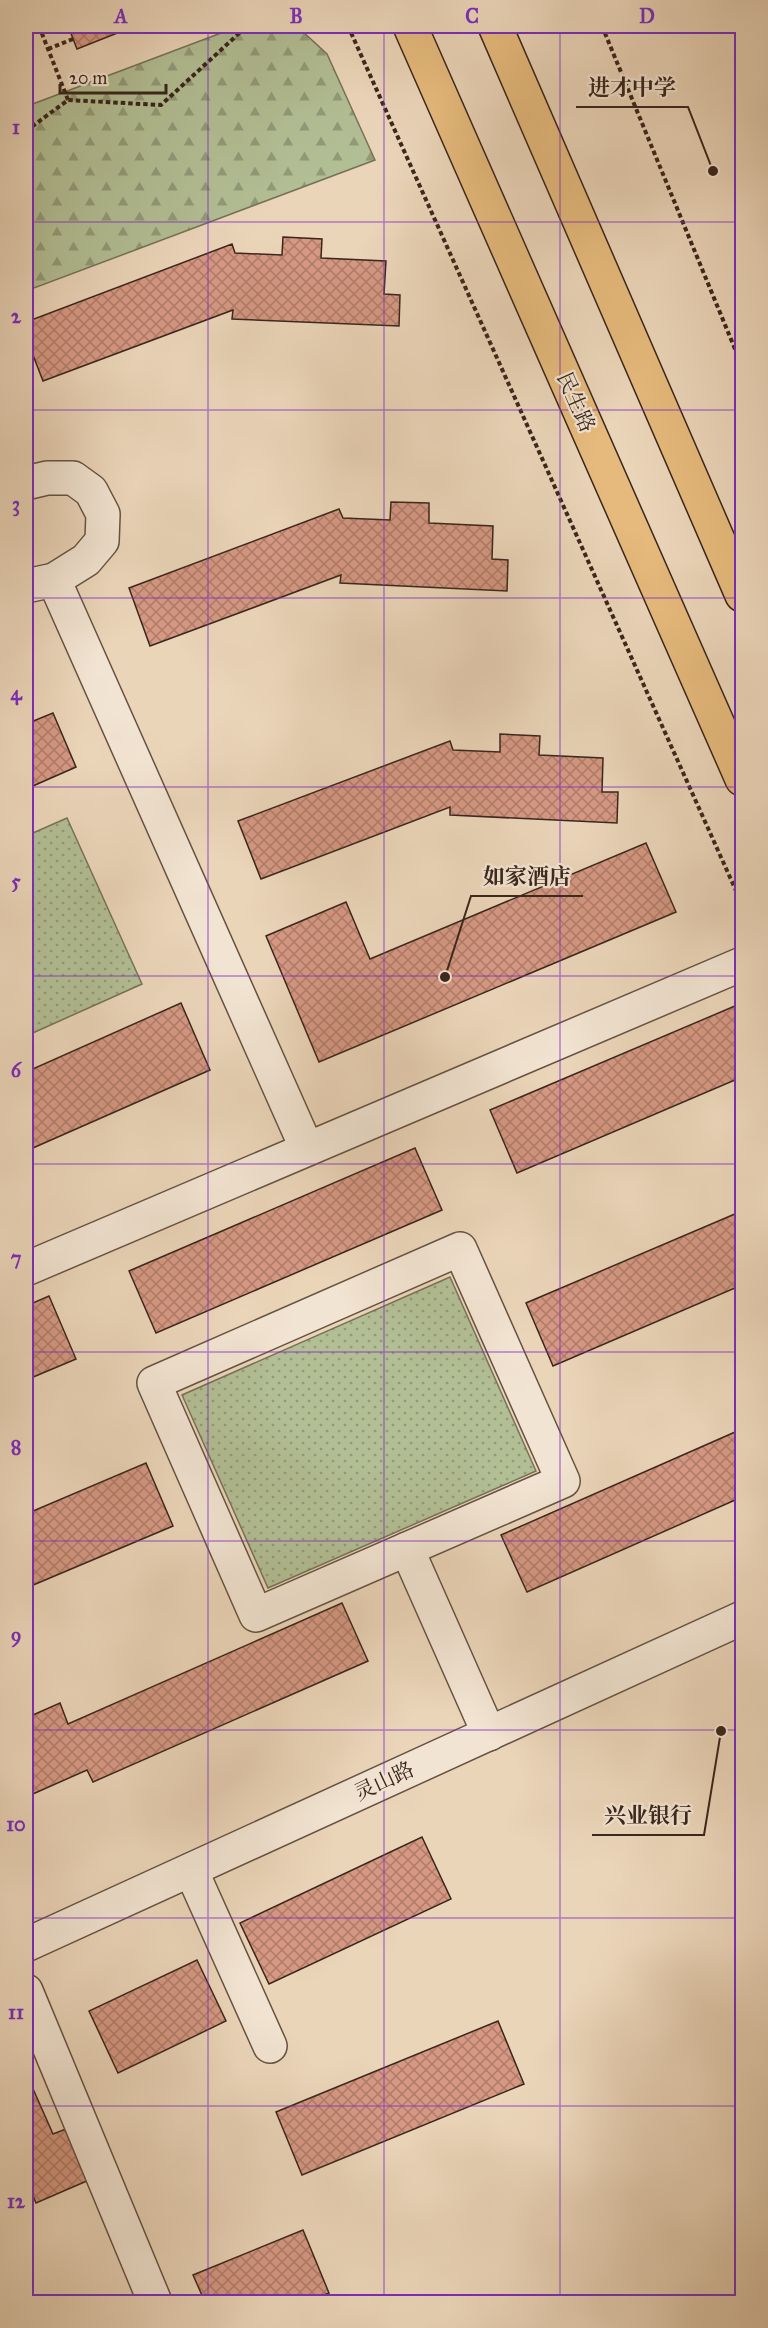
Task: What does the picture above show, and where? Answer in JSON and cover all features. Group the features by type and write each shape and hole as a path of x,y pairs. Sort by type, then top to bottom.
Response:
{"main road":[{"name":"民生路","path":"410,26 742,779"},
{"path":"495,26 742,595"}],"street":[{"path":"26,483 47,478 73,478 91,491 103,514 102,541 86,560 40,583 307,1149"},
{"path":"26,1269 742,964"},
{"path":"460,1249 563,1481 407,1549 256,1615 154,1383 460,1249"},
{"path":"407,1549 489,1734"},
{"name":"灵山路","path":"26,1945 742,1618"},
{"path":"191,1870 270,2046"},
{"path":"26,1991 155,2302"}],"path":[{"path":"39,26 68,100"},
{"path":"26,131 68,100 161,105 247,26"},
{"path":"348,26 742,904"},
{"path":"602,26 742,366"},
{"path":"48,49 73,39"}],"green space":[{"path":"283,26 302,31 327,54 375,160 26,291 26,95 30,105 237,27"},
{"path":"67,818 142,984 26,1036 26,836"},
{"path":"450,1277 536,1471 268,1588 182,1395"}],"building":[{"path":"68,26 135,26 77,49"},
{"path":"283,237 322,239 321,258 386,261 384,294 400,295 399,326 232,319 233,310 43,381 26,337 26,322 232,244 235,253 282,255"},
{"path":"391,502 429,503 429,523 493,526 492,559 508,560 507,591 340,583 341,575 150,646 129,588 339,509 343,518 390,520"},
{"path":"53,713 76,767 26,789 26,724"},
{"path":"500,734 540,736 539,755 603,758 602,792 618,792 617,823 450,815 450,807 261,879 238,821 450,741 453,750 500,752"},
{"path":"646,843 676,912 319,1062 266,936 346,902 370,959"},
{"path":"181,1003 210,1070 26,1151 26,1072"},
{"path":"742,1003 742,1077 517,1173 490,1110"},
{"path":"415,1148 442,1210 156,1333 129,1271"},
{"path":"742,1211 742,1285 553,1366 526,1303"},
{"path":"49,1296 76,1359 26,1380 26,1306"},
{"path":"742,1429 742,1497 527,1592 501,1535"},
{"path":"146,1463 173,1526 26,1588 26,1514"},
{"path":"342,1603 368,1661 93,1782 87,1770 26,1797 26,1718 60,1703 68,1724"},
{"path":"422,1837 451,1899 269,1984 240,1923"},
{"path":"197,1960 226,2021 118,2073 89,2011"},
{"path":"498,2021 524,2084 302,2175 276,2112"},
{"path":"26,2073 53,2134 66,2129 89,2180 36,2203 26,2179"},
{"path":"303,2230 329,2293 306,2302 205,2302 193,2275"}],"place":[{"name":"进才中学","path":"713,171"},
{"name":"如家酒店","path":"445,977"},
{"name":"兴业银行","path":"721,1731"}]}
